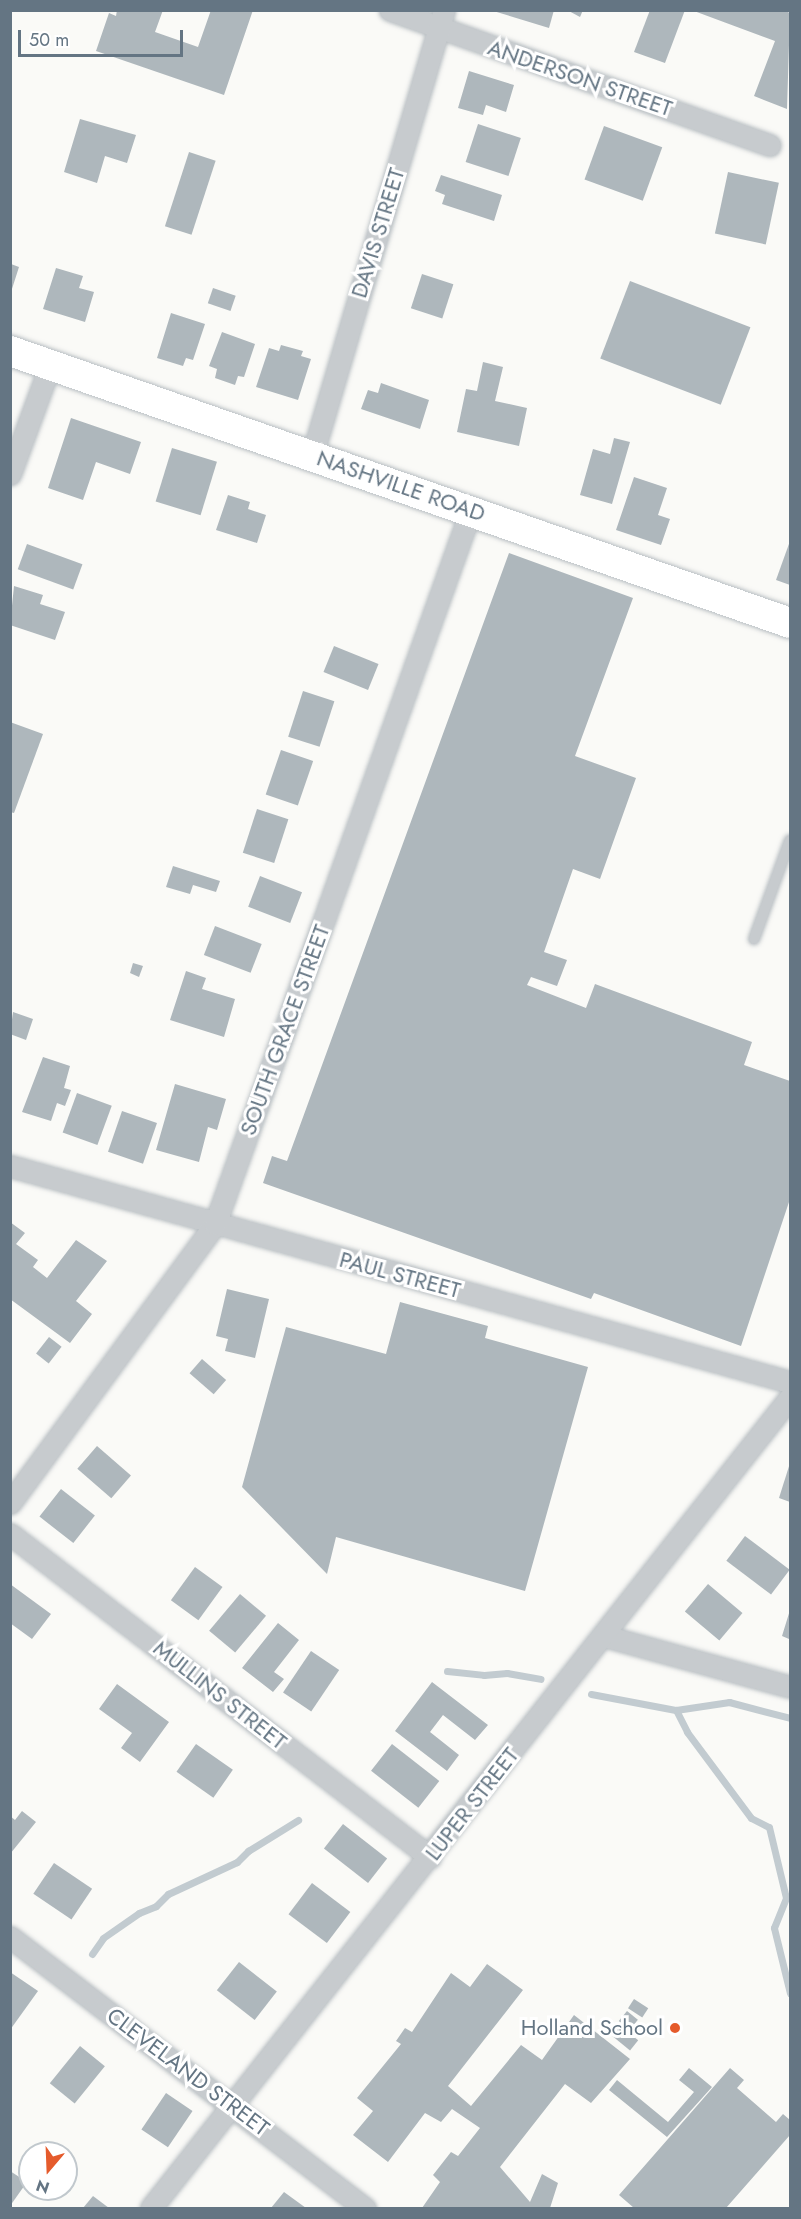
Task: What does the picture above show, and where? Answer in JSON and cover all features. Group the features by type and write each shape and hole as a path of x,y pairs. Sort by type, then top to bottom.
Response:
{"main road":[{"name":"NASHVILLE ROAD","path":"10,351 790,623"}],"street":[{"name":"ANDERSON STREET","path":"390,10 441,20 770,145"},
{"name":"DAVIS STREET","path":"312,456 441,20"},
{"path":"10,474 50,365"},
{"name":"SOUTH GRACE STREET","path":"10,1503 215,1224 471,510"},
{"name":"PAUL STREET","path":"10,1166 790,1382"},
{"name":"LUPER STREET","path":"151,2208 430,1857 790,1397"},
{"name":"MULLINS STREET","path":"10,1534 430,1857"},
{"path":"604,1636 790,1687"},
{"name":"CLEVELAND STREET","path":"10,1937 365,2208"}],"lane":[{"path":"754,939 790,840"}],"building":[{"path":"117,10 163,10 155,32 198,47 211,10 253,10 224,95 96,51 109,13 116,16"},
{"path":"490,10 554,10 549,28"},
{"path":"567,10 583,10 580,17"},
{"path":"650,10 685,10 665,63 634,52"},
{"path":"783,10 790,13 787,109 754,96 775,41 694,11"},
{"path":"469,71 514,85 506,112 486,105 483,115 458,108"},
{"path":"80,119 136,135 127,163 105,156 97,183 64,172"},
{"path":"478,124 521,138 508,176 466,162"},
{"path":"604,126 662,147 643,201 585,180"},
{"path":"189,152 216,161 192,235 165,226"},
{"path":"728,172 779,183 766,244 715,234"},
{"path":"441,175 502,195 494,221 442,204 445,195 435,191"},
{"path":"10,257 11,264 19,267 11,292"},
{"path":"56,268 83,276 79,288 94,292 85,322 43,309"},
{"path":"422,274 453,284 442,318 411,308"},
{"path":"630,281 750,327 721,405 600,358"},
{"path":"213,288 236,296 230,311 208,303"},
{"path":"171,313 205,324 193,360 186,358 183,366 157,358"},
{"path":"222,332 255,344 244,377 238,376 235,385 215,378 217,369 209,366"},
{"path":"281,345 303,351 301,356 311,359 298,400 256,387 269,348 279,351"},
{"path":"483,362 503,367 495,401 527,408 519,446 457,432 466,389 477,391"},
{"path":"381,383 429,400 420,429 361,409 368,390 378,393"},
{"path":"71,418 141,442 130,474 96,462 83,500 48,488"},
{"path":"614,438 630,442 612,504 580,495 593,449 610,454"},
{"path":"172,448 217,462 201,515 156,502"},
{"path":"634,477 667,488 658,515 670,519 661,545 616,530"},
{"path":"228,495 250,502 248,509 266,515 257,543 216,530"},
{"path":"790,541 790,585 776,580"},
{"path":"27,544 82,564 73,590 18,569"},
{"path":"509,553 633,598 575,756 636,778 600,879 573,869 544,952 567,960 557,986 531,977 527,985 586,1008 595,984 752,1042 744,1065 790,1081 790,1199 741,1346 594,1293 591,1299 263,1183 272,1156 287,1161"},
{"path":"14,586 43,595 40,604 65,612 55,640 10,625"},
{"path":"334,646 379,664 368,690 324,672"},
{"path":"303,691 334,701 320,747 288,737"},
{"path":"10,722 43,734 14,813 10,812"},
{"path":"281,750 313,761 298,806 266,794"},
{"path":"257,809 288,819 274,863 243,853"},
{"path":"173,866 220,881 216,892 193,885 190,894 166,887"},
{"path":"260,876 302,892 290,923 248,907"},
{"path":"215,926 262,944 251,973 204,955"},
{"path":"133,963 143,966 139,977 130,973"},
{"path":"186,971 206,978 202,989 235,999 224,1037 170,1020"},
{"path":"13,1012 33,1019 26,1040 10,1034"},
{"path":"43,1057 70,1066 64,1088 71,1090 65,1106 57,1103 51,1121 22,1112"},
{"path":"175,1084 226,1099 217,1130 208,1127 199,1162 156,1150"},
{"path":"77,1093 112,1106 97,1145 63,1132"},
{"path":"122,1111 157,1123 143,1164 108,1152"},
{"path":"10,1222 25,1233 16,1244 38,1260 33,1267 47,1278 76,1240 107,1261 76,1301 92,1314 70,1343 10,1299"},
{"path":"227,1289 269,1299 255,1358 225,1351 228,1339 216,1336"},
{"path":"400,1302 488,1326 485,1338 588,1367 525,1591 336,1537 327,1574 242,1487 286,1327 386,1354"},
{"path":"49,1337 62,1347 49,1363 36,1354"},
{"path":"202,1359 226,1380 214,1394 190,1373"},
{"path":"97,1446 131,1476 111,1498 77,1469"},
{"path":"790,1463 790,1502 779,1498"},
{"path":"61,1489 95,1515 73,1543 39,1517"},
{"path":"745,1536 790,1570 771,1594 726,1561"},
{"path":"195,1567 223,1587 198,1620 171,1600"},
{"path":"10,1584 51,1614 32,1639 10,1623"},
{"path":"708,1584 742,1613 719,1641 685,1612"},
{"path":"240,1594 266,1616 235,1653 209,1631"},
{"path":"790,1610 790,1648 789,1639 782,1636"},
{"path":"278,1623 299,1640 274,1672 284,1679 273,1692 242,1668"},
{"path":"311,1651 339,1670 311,1711 283,1692"},
{"path":"432,1682 488,1725 475,1740 443,1715 430,1732 459,1755 447,1771 395,1731"},
{"path":"117,1684 169,1722 140,1762 121,1748 132,1733 99,1709"},
{"path":"196,1744 233,1770 213,1798 176,1772"},
{"path":"392,1744 439,1781 418,1808 371,1771"},
{"path":"22,1811 36,1822 10,1854 10,1816 15,1820"},
{"path":"343,1824 387,1858 368,1883 324,1848"},
{"path":"54,1863 92,1889 71,1919 33,1894"},
{"path":"312,1883 350,1912 327,1943 289,1914"},
{"path":"239,1962 277,1992 255,2020 217,1990"},
{"path":"487,1964 523,1990 448,2086 471,2106 521,2045 542,2060 574,2015 630,2059 591,2103 565,2084 500,2167 530,2202 542,2174 558,2183 550,2208 422,2208 440,2182 433,2175 451,2152 458,2156 480,2128 452,2109 441,2122 425,2113 388,2162 353,2135 373,2111 357,2098 401,2044 396,2041 405,2028 412,2032 451,1973 470,1987"},
{"path":"10,1972 38,1991 10,2030"},
{"path":"634,1999 648,2008 642,2017 628,2008"},
{"path":"627,2011 638,2020 630,2030 619,2021"},
{"path":"618,2024 638,2040 630,2050 610,2034"},
{"path":"80,2046 105,2066 75,2103 50,2083"},
{"path":"689,2068 712,2087 667,2137 609,2090 617,2080 668,2122 694,2092 679,2080"},
{"path":"730,2068 744,2080 737,2088 776,2122 783,2114 790,2120 790,2135 726,2208 634,2208 619,2195"},
{"path":"166,2093 193,2111 168,2147 141,2129"},
{"path":"10,2171 18,2176 18,2195 10,2206"},
{"path":"284,2192 306,2208 271,2208"},
{"path":"93,2196 109,2208 83,2208"}],"waterway":[{"path":"447,1671 484,1675 507,1673 540,1679"},
{"path":"591,1694 676,1710 729,1702 790,1718"},
{"path":"676,1710 687,1732 751,1818 769,1827 786,1898 774,1928 790,1993"},
{"path":"92,1954 103,1938 139,1913 156,1906 168,1894 237,1862 248,1851 298,1820"}],"place":[{"name":"Holland School","path":"675,2028"}]}
